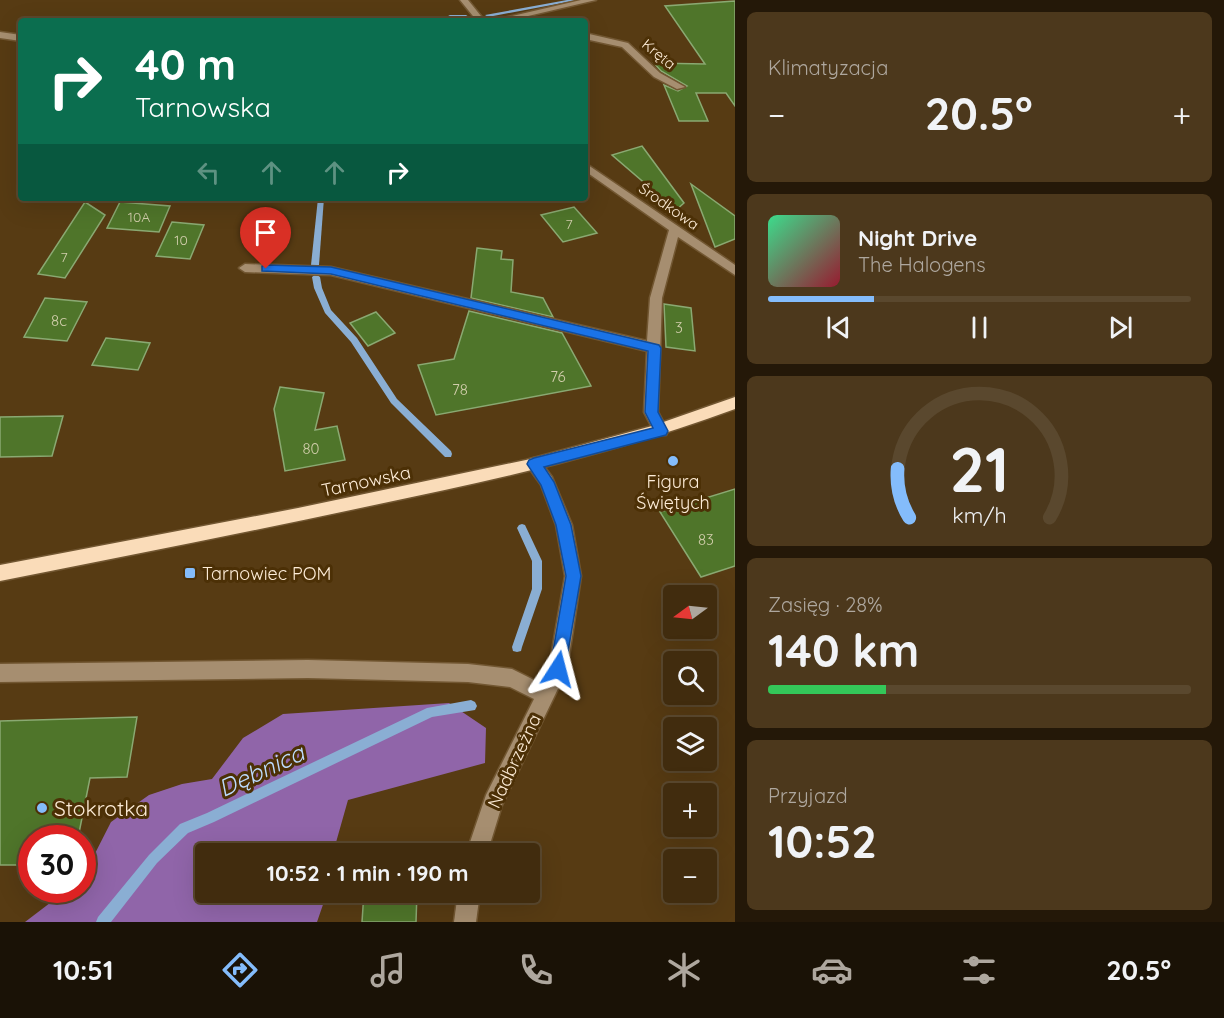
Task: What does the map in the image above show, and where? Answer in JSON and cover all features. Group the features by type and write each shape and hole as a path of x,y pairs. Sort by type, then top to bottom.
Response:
{"main road":[{"name":"Tarnowska","path":"0,573 288,517 534,464 661,431 735,403"}],"street":[{"path":"464,0 479,18"},
{"path":"525,18 592,0"},
{"path":"0,35 18,38"},
{"name":"Kręta","path":"588,37 624,45 657,75 680,87"},
{"name":"Środkowa","path":"588,168 735,271"},
{"path":"661,431 651,412 656,298 675,228"},
{"path":"245,268 331,270 654,348"},
{"name":"Nadbrzeżna","path":"480,843 493,802 558,669 573,576 564,525 547,482 534,464"},
{"path":"0,673 308,669 468,673 512,678 544,695"},
{"path":"465,922 468,903"}],"shaded area":[{"path":"449,703 486,728 485,763 348,800 336,843 195,843 195,903 324,903 317,922 25,922 50,903 96,903 96,851 111,822 149,795 182,784 212,779 243,738 283,714"}],"building":[{"path":"735,1 735,106 726,93 696,93 708,121 679,121 664,85 678,91 687,86 661,71 654,63 705,64 665,6"},
{"path":"642,146 684,203 676,210 612,155"},
{"path":"691,184 735,216 735,239 715,247"},
{"path":"85,202 105,215 65,278 38,274"},
{"path":"120,202 170,206 159,232 107,228"},
{"path":"574,207 597,233 563,242 541,215"},
{"path":"172,222 204,225 190,259 156,256"},
{"path":"477,248 502,251 501,259 513,260 511,292 543,298 553,317 471,298"},
{"path":"45,298 87,302 67,341 24,337"},
{"path":"664,304 691,308 695,351 666,347"},
{"path":"469,311 562,333 591,386 436,415 418,365 454,359"},
{"path":"376,312 395,333 368,346 350,323"},
{"path":"106,338 150,343 138,370 92,365"},
{"path":"280,387 324,393 315,430 337,426 345,460 285,471 274,409"},
{"path":"63,416 52,456 0,457 0,417"},
{"path":"735,489 735,566 701,577 660,512"},
{"name":"Stokrotka","path":"137,717 127,777 90,778 81,825 18,825 18,865 0,865 0,721"},
{"path":"363,903 417,903 416,922 362,922"}],"waterway":[{"name":"Dębnica","path":"488,15 576,0"},
{"name":"Dębnica","path":"448,18 466,17"},
{"name":"Dębnica","path":"315,265 321,201"},
{"name":"Dębnica","path":"316,277 328,311 354,340 394,401 448,454"},
{"name":"Dębnica","path":"517,647 537,589 537,561 522,528"},
{"name":"Dębnica","path":"103,922 153,859 184,828 210,818 431,712 471,706"}],"place":[{"name":"Figura Świętych","path":"673,461"},
{"name":"Tarnowiec POM","path":"190,573"},
{"name":"Stokrotka","path":"42,808"}],"route":[{"path":"266,269 331,270 654,348 651,412 661,431 534,464 547,482 564,525 573,576 558,669"}]}
